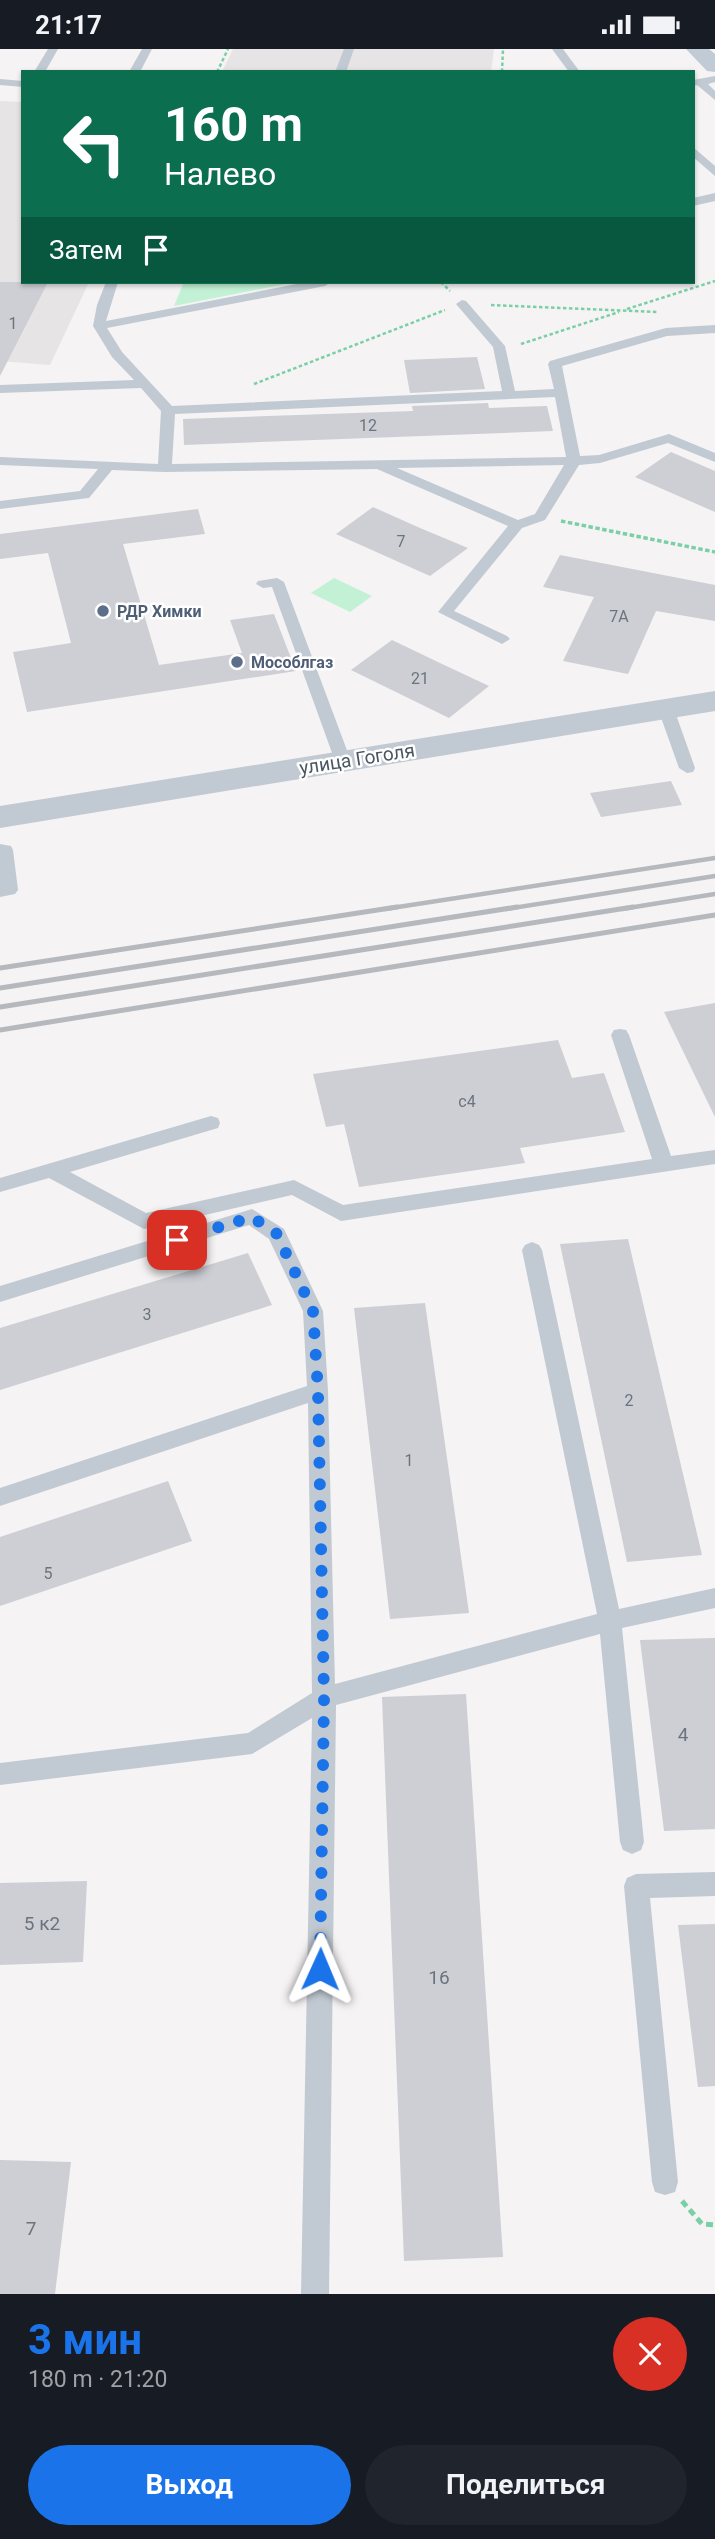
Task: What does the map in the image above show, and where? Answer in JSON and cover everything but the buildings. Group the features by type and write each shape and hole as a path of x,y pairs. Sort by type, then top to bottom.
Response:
{"main road":[{"path":"697,49 703,77"}],"street":[{"name":"улица Гоголя","path":"0,817 715,701"}],"lane":[{"path":"40,70 53,49"},
{"path":"136,70 147,49"},
{"path":"341,70 349,49"},
{"path":"557,49 573,70"},
{"path":"703,77 715,79"},
{"path":"703,77 715,97"},
{"path":"0,82 21,84"},
{"path":"695,152 715,173"},
{"path":"695,202 715,198"},
{"path":"111,284 99,326 117,354 168,410 165,468"},
{"path":"99,326 315,284"},
{"path":"462,304 500,350 509,395"},
{"path":"502,639 445,612 517,524 540,517 574,461 555,364 666,332 715,329"},
{"path":"0,389 145,384"},
{"path":"168,410 561,393"},
{"path":"0,461 165,468 574,461 600,459 669,438 715,458"},
{"path":"378,464 517,524"},
{"path":"0,505 84,495 108,466"},
{"path":"262,584 276,582 343,761"},
{"path":"666,709 687,768"},
{"path":"0,850 5,850 9,890 0,891"},
{"path":"620,1035 664,1165"},
{"path":"0,1185 211,1123"},
{"path":"51,1170 144,1221 293,1187 341,1213 715,1157"},
{"path":"0,1294 252,1217 277,1234 313,1311 318,1391 324,1698 315,2294"},
{"path":"532,1250 610,1621 632,1842"},
{"path":"0,1497 318,1391"},
{"path":"0,1774 252,1743 324,1698 610,1621 715,1598"},
{"path":"665,2182 636,1886 715,1884"}],"path":[{"path":"218,70 228,49"},
{"path":"502,70 503,49"},
{"path":"500,350 715,281"},
{"path":"222,408 229,394 462,304 662,312"},
{"path":"540,517 715,552"},
{"path":"665,2182 702,2224 715,2225"}],"shaded area":[{"path":"233,49 494,49 491,70 223,70"},
{"path":"0,101 21,102 21,284 88,284 50,365 0,361"}],"green space":[{"path":"183,284 286,284 174,306"},
{"path":"334,578 372,596 350,612 311,593"}],"railway":[{"path":"385,909 715,858"},
{"path":"506,909 715,876"},
{"path":"622,909 715,894"},
{"path":"0,968 397,907"},
{"path":"0,988 517,907"},
{"path":"0,1007 633,907"},
{"path":"0,1030 715,915"}],"place":[{"name":"РДР Химки","path":"103,611"},
{"name":"Мособлгаз","path":"237,662"}],"route":[{"path":"177,1240 252,1217 277,1234 313,1311 318,1391 324,1698 320,1969"}]}
